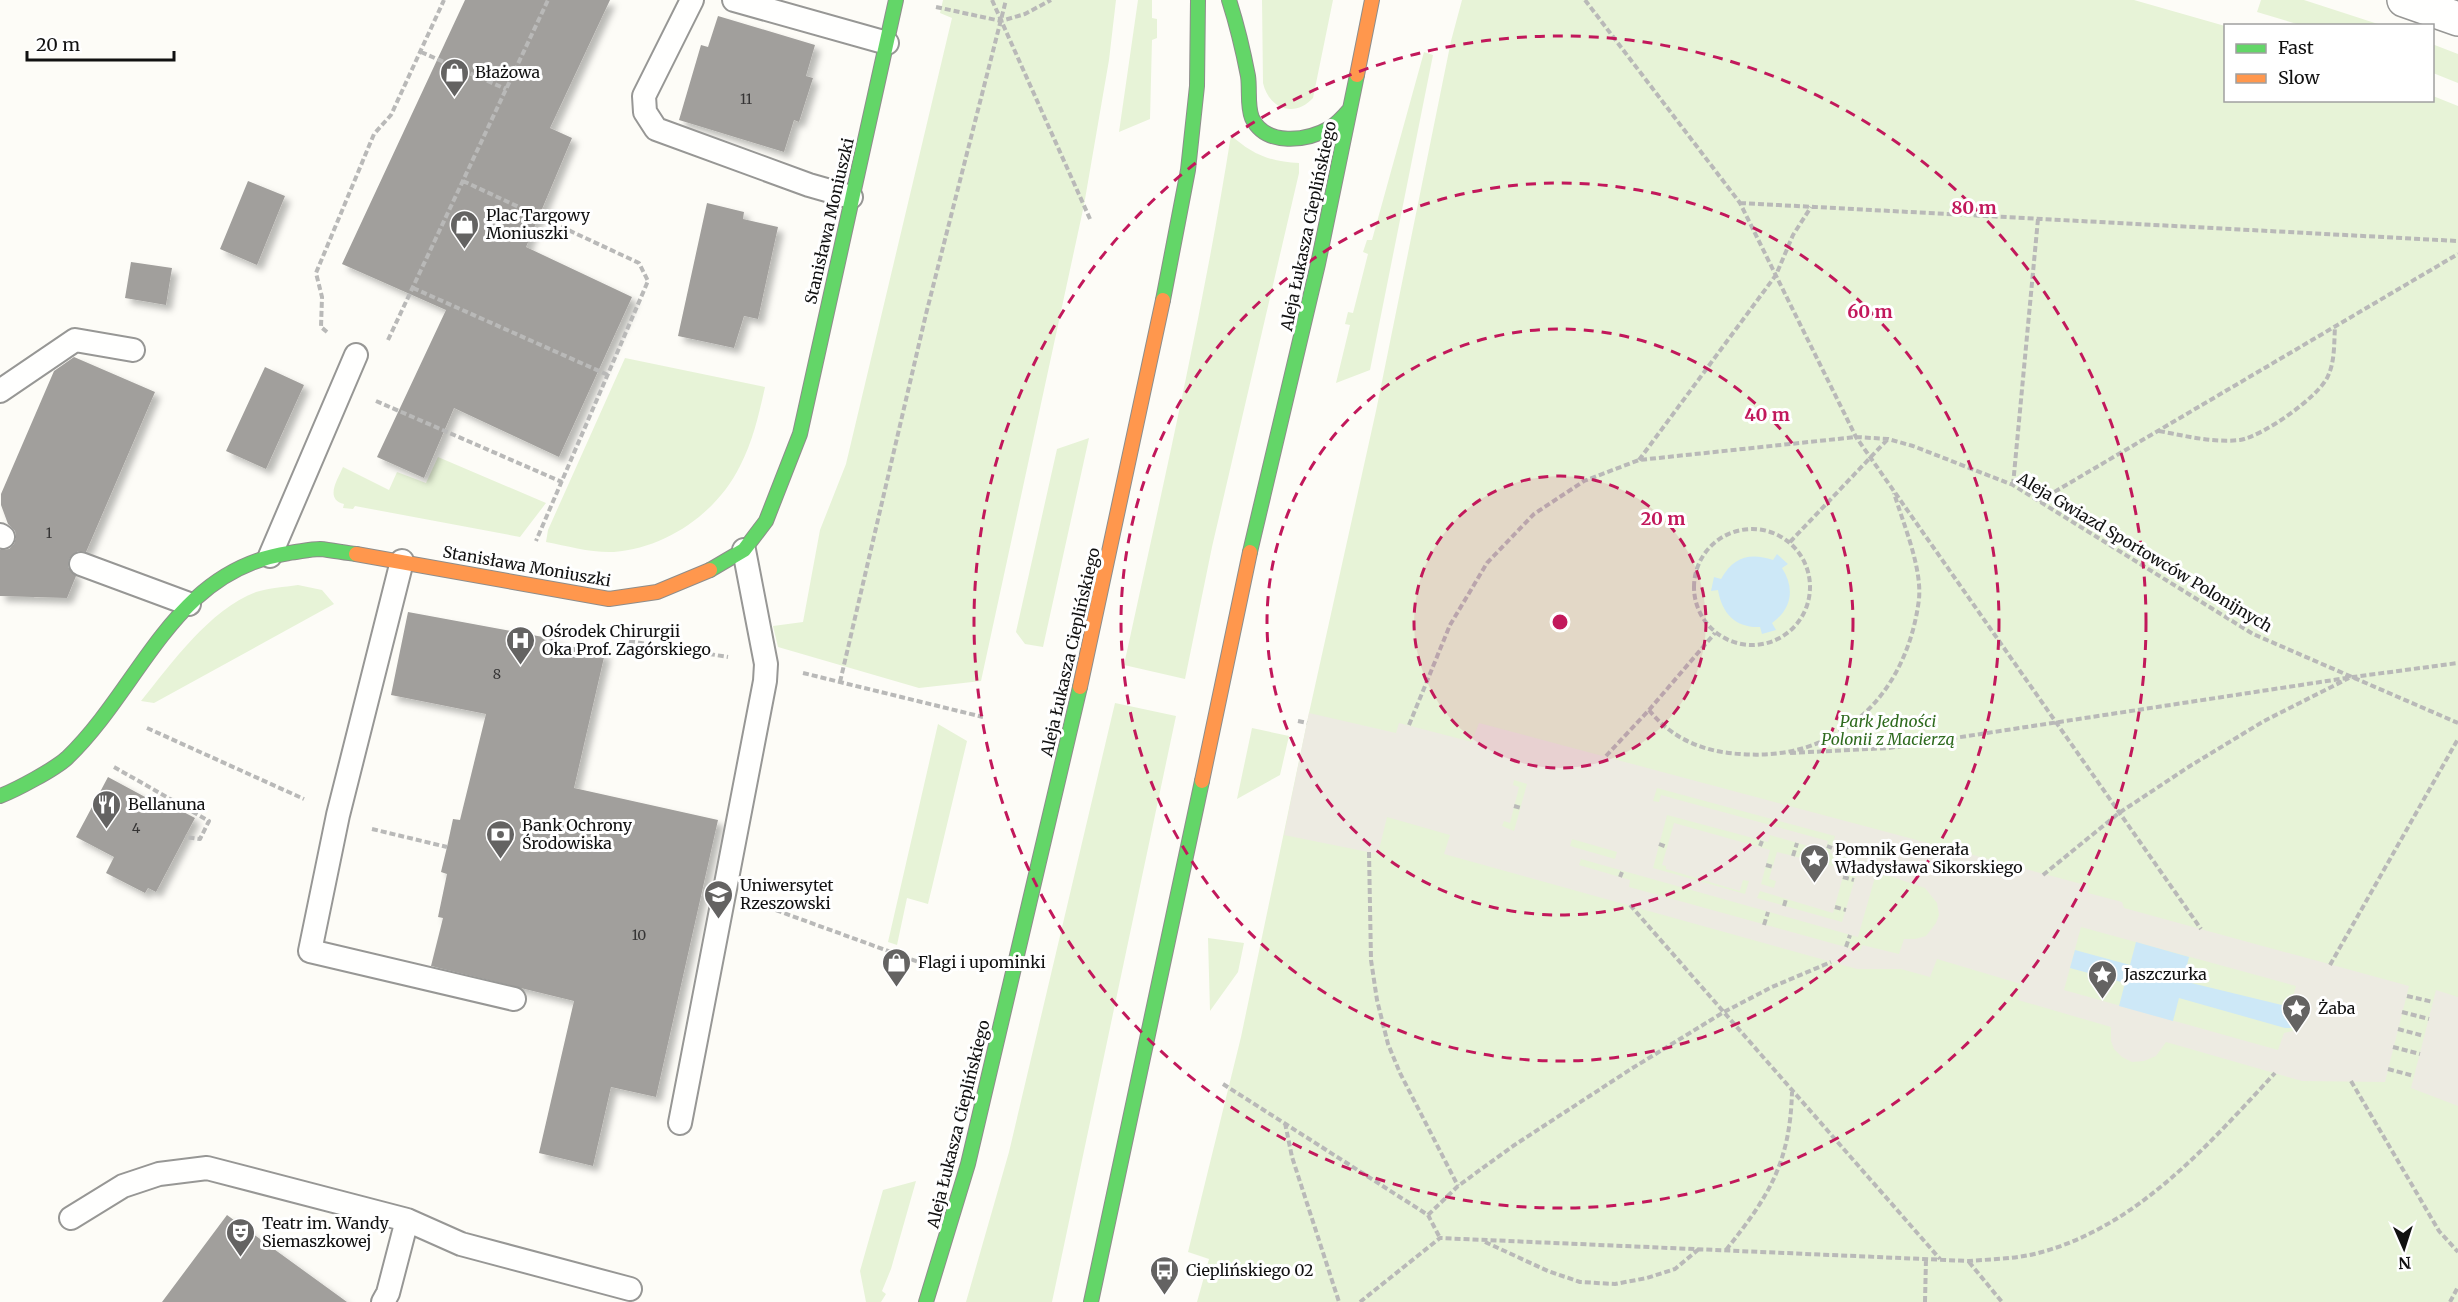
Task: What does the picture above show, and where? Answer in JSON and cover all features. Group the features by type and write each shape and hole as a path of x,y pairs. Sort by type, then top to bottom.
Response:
{"main road":[{"name":"Stanisława Moniuszki","path":"0,796 66,759 108,710 173,620 208,586 240,567 270,556 319,549 402,561 609,599 657,592 701,575 744,550 766,521 800,434 896,0"},
{"name":"Aleja Łukasza Cieplińskiego","path":"926,1302 968,1164 1083,675 1172,258 1188,170 1196,96 1198,0"},
{"path":"1229,0 1238,27 1250,88 1251,116 1261,130 1280,139 1304,138 1332,128 1350,109"},
{"name":"Aleja Łukasza Cieplińskiego","path":"1090,1302 1251,548 1318,264 1372,0"}],"street":[{"path":"2404,0 2458,19"}],"lane":[{"path":"692,0 644,96 645,112 656,129 808,185 851,197"},
{"path":"734,0 887,43"},
{"path":"0,391 75,340 133,350"},
{"path":"270,556 356,355"},
{"path":"680,1123 763,693 766,664 744,550"},
{"path":"402,561 338,815 310,951 514,999"},
{"path":"81,564 189,604"},
{"path":"71,1218 123,1186 159,1174 207,1168 407,1220 461,1244 630,1289"},
{"path":"383,1302 388,1293 407,1220"}],"path":[{"path":"444,0 391,115 374,134 316,273 322,297 321,327 356,355 381,356 548,0"},
{"path":"935,0 934,7 1001,21 1033,11 1051,0"},
{"path":"992,0 1090,219"},
{"path":"840,682 926,314 1006,0"},
{"path":"1586,0 1740,202 1856,437 2201,929"},
{"path":"421,52 506,89"},
{"path":"463,181 639,263 648,281 532,548"},
{"path":"1740,202 2458,241"},
{"path":"1638,460 1776,275 1793,235 1812,206"},
{"path":"2013,485 2038,219"},
{"path":"2039,501 2458,254"},
{"path":"413,288 608,375"},
{"path":"2158,431 2208,441 2242,440 2270,428 2311,397 2327,378 2333,362 2335,326"},
{"path":"343,386 562,482"},
{"name":"Aleja Gwiazd Sportowców Polonijnych","path":"1409,725 1450,626 1487,563 1534,514 1584,481 1638,460 1856,437 1888,439 2013,485 2253,634 2458,723"},
{"path":"1789,542 1888,439"},
{"path":"1790,753 1845,730 1871,707 1892,681 1905,655 1914,625 1919,596 1915,561 1893,490"},
{"path":"1755,528 1778,534 1798,549 1809,572 1810,596 1802,618 1784,636 1762,645 1737,644 1715,633 1700,614 1693,590 1697,566 1710,545 1731,532 1755,528"},
{"path":"1606,756 1715,633"},
{"path":"1649,710 1660,724 1687,742 1716,753 1755,755 1889,748 2458,663"},
{"path":"2043,875 2119,813 2264,721 2353,677"},
{"path":"108,710 374,830 447,847"},
{"path":"1298,721 1307,723"},
{"path":"2330,965 2458,738"},
{"path":"77,746 208,821 200,839 185,837"},
{"path":"1514,806 1521,808"},
{"path":"1760,846 1762,841"},
{"path":"1793,856 1797,843"},
{"path":"1659,844 1667,847"},
{"path":"1369,852 1371,960 1377,1000 1388,1044 1400,1073 1458,1186"},
{"path":"1866,875 1870,863"},
{"path":"1766,865 1773,867"},
{"path":"1620,877 1622,872"},
{"path":"1843,877 1854,880"},
{"path":"725,892 924,964"},
{"path":"1784,906 1786,899"},
{"path":"1630,905 1940,1259"},
{"path":"1835,907 1846,910"},
{"path":"1764,924 1768,912"},
{"path":"1846,947 1850,935"},
{"path":"1428,1215 1458,1186 1570,1107 1724,1012 1772,987 1831,962"},
{"path":"2407,996 2433,1002"},
{"path":"2402,1012 2429,1018"},
{"path":"2398,1029 2424,1036"},
{"path":"2393,1047 2420,1054"},
{"path":"2388,1069 2414,1076"},
{"path":"1360,1302 1440,1238 1969,1261 2041,1252 2083,1237 2126,1213 2173,1177 2275,1073"},
{"path":"2351,1081 2439,1231 2458,1252"},
{"path":"1223,1084 1428,1215 1440,1238"},
{"path":"1725,1250 1757,1211 1781,1162 1789,1130 1792,1091"},
{"path":"1285,1122 1292,1157 1339,1302"},
{"path":"1481,1240 1548,1271 1580,1282 1615,1284 1647,1278 1675,1269 1699,1249"},
{"path":"1925,1302 1926,1258"},
{"path":"1969,1261 2002,1302"},
{"path":"2450,1302 2458,1287"}],"green space":[{"path":"943,0 1116,0 1109,60 1084,205 981,681 919,688 778,647 773,626 803,622 820,530 846,464 952,18 940,13"},
{"path":"1138,0 1152,0 1152,18 1157,19 1157,38 1152,40 1150,119 1119,132"},
{"path":"1262,0 1333,0 1313,98 1298,108 1284,108 1277,104 1266,92 1263,83"},
{"name":"Park Jedności Polonii z Macierzą","path":"1462,0 2134,0 2224,26 2224,102 2434,102 2434,96 2458,106 2458,1302 1197,1302 1209,1259 1188,1252 1241,1037 1309,713 1376,411 1451,41"},
{"path":"2261,0 2304,0 2378,24 2297,24 2257,12"},
{"path":"2434,45 2458,54 2458,83 2434,73"},
{"path":"1424,52 1433,55 1370,370 1336,383 1350,325 1345,324 1348,312 1353,313 1368,254 1363,252 1367,240 1372,240"},
{"path":"1231,135 1262,156 1299,163 1299,173 1212,547 1185,679 1124,665 1195,335"},
{"path":"625,358 765,387 745,457 718,499 704,513 671,535 633,549 614,552 588,550 546,542 548,530"},
{"path":"1089,438 1043,647 1025,644 1016,632 1057,449"},
{"path":"438,457 546,503 520,537 355,506 353,509 343,508 344,504 335,498 334,488 343,467 389,490 397,472 426,483"},
{"path":"298,585 322,590 334,604 154,703 141,701 192,639 223,611 256,592"},
{"path":"1115,703 1176,716 1052,1302 966,1302 1009,1152"},
{"path":"938,724 967,741 928,904 907,898 897,945 888,942"},
{"path":"1252,728 1289,736 1280,775 1237,799"},
{"path":"1208,938 1244,943 1238,972 1210,1011"},
{"path":"916,1181 891,1269 882,1291 886,1294 881,1302 866,1302 860,1271 883,1190"}],"shaded area":[{"path":"1309,713 1396,733 1399,723 1472,742 1479,723 2089,886 2088,893 2122,902 2124,908 2409,986 2385,1082 2302,1081 2166,1042 2156,1056 2144,1061 2132,1062 2122,1057 2114,1049 2111,1041 2111,1027 2018,1000 2021,984 1937,959 1930,977 1901,969 1857,969 1444,854 1450,835 1387,817 1378,854 1284,835","holes":["1514,780 1527,784 1514,831 1502,826 1504,821 1510,823 1519,787 1513,785","1657,788 1835,836 1830,853 1885,867 1883,874 1925,888 1937,903 1939,915 1936,923 1926,936 1904,939 1899,954 1862,945 1860,951 1629,887 1630,880 1579,865 1581,859 1858,937 1875,877 1857,872 1842,922 1757,898 1760,891 1833,913 1845,869 1777,852 1769,879 1776,881 1774,888 1761,884 1770,850 1674,823 1662,865 1666,866 1666,869 1740,891 1743,880 1749,881 1745,894 1653,868 1667,815 1768,842 1770,835 1825,851 1828,841 1661,795 1659,802 1653,801","1572,839 1617,852 1615,859 1570,846","2081,927 2296,986 2291,1004 2302,1011 2301,1025 2296,1030 2284,1033 2278,1050 2064,990"]},
{"path":"2436,990 2458,997 2458,1106 2411,1088"}],"water":[{"path":"1777,554 1788,564 1782,568 1789,583 1789,598 1784,611 1772,623 1776,630 1762,634 1760,627 1744,625 1732,618 1723,606 1718,590 1711,591 1714,577 1721,579 1737,561 1757,556 1773,560"},
{"path":"2136,942 2189,957 2183,981 2290,1007 2297,1012 2297,1023 2291,1028 2285,1028 2179,998 2173,1021 2119,1006 2125,983 2070,968 2075,950 2130,965"}],"building":[{"path":"465,0 610,0 550,128 572,138 526,247 632,297 559,457 454,408 424,478 377,457 446,310 342,264"},
{"path":"718,16 815,45 806,76 813,78 799,122 794,120 784,152 679,120 701,45 708,47"},
{"path":"248,181 285,196 257,265 220,249"},
{"path":"707,203 744,212 743,219 778,227 758,319 744,316 734,348 678,336"},
{"path":"131,262 172,268 166,305 125,298"},
{"path":"74,357 155,392 86,552 78,551 69,559 68,567 76,576 67,598 0,596 0,550 9,549 16,537 1,505 1,494 54,371"},
{"path":"265,367 304,385 266,469 226,451"},
{"path":"408,612 559,640 558,644 605,653 574,788 718,820 656,1097 611,1087 593,1166 539,1153 574,1001 431,966 443,918 438,917 447,874 441,872 453,819 460,820 486,714 391,695"},
{"path":"108,777 147,798 149,794 195,818 156,892 148,888 145,893 106,873 114,857 76,837"},
{"name":"Teatr im. Wandy Siemaszkowej","path":"227,1215 347,1302 162,1302"}],"traffic: fast":[{"path":"710,570 744,550 766,521 800,434 896,0"},
{"path":"1163,300 1188,170 1197,86 1198,0"},
{"path":"1229,0 1248,76 1250,113 1258,127 1267,134 1288,139 1310,136 1333,126 1350,109"},
{"path":"1250,552 1318,264 1357,75"},
{"path":"0,796 35,779 67,758 93,729 163,635 188,606 216,582 249,564 289,553 320,549 356,554"},
{"path":"926,1302 968,1164 1080,687"},
{"path":"1091,1302 1202,781"}],"traffic: slow":[{"path":"1357,75 1372,0"},
{"path":"1080,687 1163,300"},
{"path":"1202,781 1250,552"},
{"path":"356,554 609,599 657,592 710,570"}],"place":[{"name":"Błażowa","path":"454,98"},
{"name":"Plac Targowy Moniuszki","path":"465,250"},
{"name":"Ośrodek Chirurgii Oka Prof. Zagórskiego","path":"521,666"},
{"name":"Bellanuna","path":"107,830"},
{"name":"Bank Ochrony Środowiska","path":"501,860"},
{"name":"Pomnik Generała Władysława Sikorskiego","path":"1814,884"},
{"name":"Uniwersytet Rzeszowski","path":"719,920"},
{"name":"Flagi i upominki","path":"897,988"},
{"name":"Jaszczurka","path":"2103,1000"},
{"name":"Żaba","path":"2297,1034"},
{"name":"Teatr im. Wandy Siemaszkowej","path":"241,1258"},
{"name":"Cieplińskiego 02","path":"1165,1296"}]}
